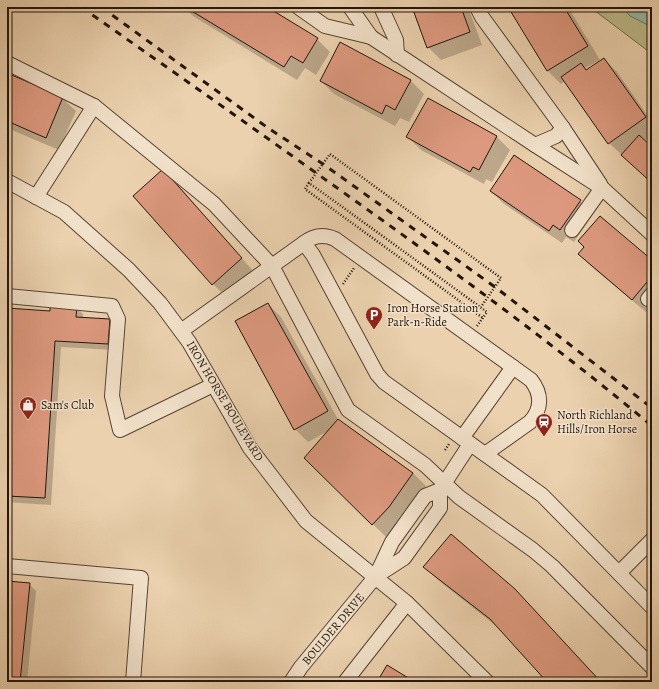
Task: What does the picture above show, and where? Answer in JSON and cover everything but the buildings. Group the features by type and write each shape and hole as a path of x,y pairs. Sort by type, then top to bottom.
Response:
{"street":[{"path":"298,7 325,26 371,37"},
{"path":"350,7 371,37 602,188 652,234"},
{"path":"381,7 396,40 397,55"},
{"path":"477,7 482,17 563,128 602,188"},
{"path":"7,63 94,106 214,204 272,266 348,410 425,465 442,487 459,497 533,550 552,566 652,667"},
{"path":"36,197 94,106"},
{"path":"535,145 556,136 563,128"},
{"name":"IRON HORSE BOULEVARD","path":"7,181 64,212 129,270 160,303 190,342 250,448 306,521 407,602 487,682"},
{"path":"572,230 602,188"},
{"path":"181,331 312,238 322,236 335,239 530,380 537,390 539,401 537,413 530,422 485,454"},
{"path":"304,243 313,255 377,374 384,382 542,495 652,607"},
{"path":"7,296 112,306 118,319 112,396 120,430 213,385"},
{"path":"442,487 463,438 513,368"},
{"name":"BOULDER DRIVE","path":"291,682 301,667 376,576 392,542 425,496 442,487"},
{"path":"619,573 652,540"},
{"path":"7,566 141,578 133,682"},
{"path":"345,682 407,602"}],"path":[{"path":"309,183 481,307 501,278 330,154 309,183 305,189 483,318"},
{"path":"335,296 355,268"},
{"path":"446,450 463,438"}],"shaded area":[{"path":"590,7 652,7 652,54"},
{"path":"622,7 638,7 652,14 652,27 630,16"}],"railway":[{"path":"81,7 197,88 456,274 555,348 652,426"},
{"path":"101,7 268,128 323,164 495,287 652,408"}],"place":[{"name":"Iron Horse Station Park-n-Ride","path":"374,330"},
{"name":"Sam's Club","path":"28,420"},
{"name":"North Richland Hills/Iron Horse","path":"544,437"}]}
